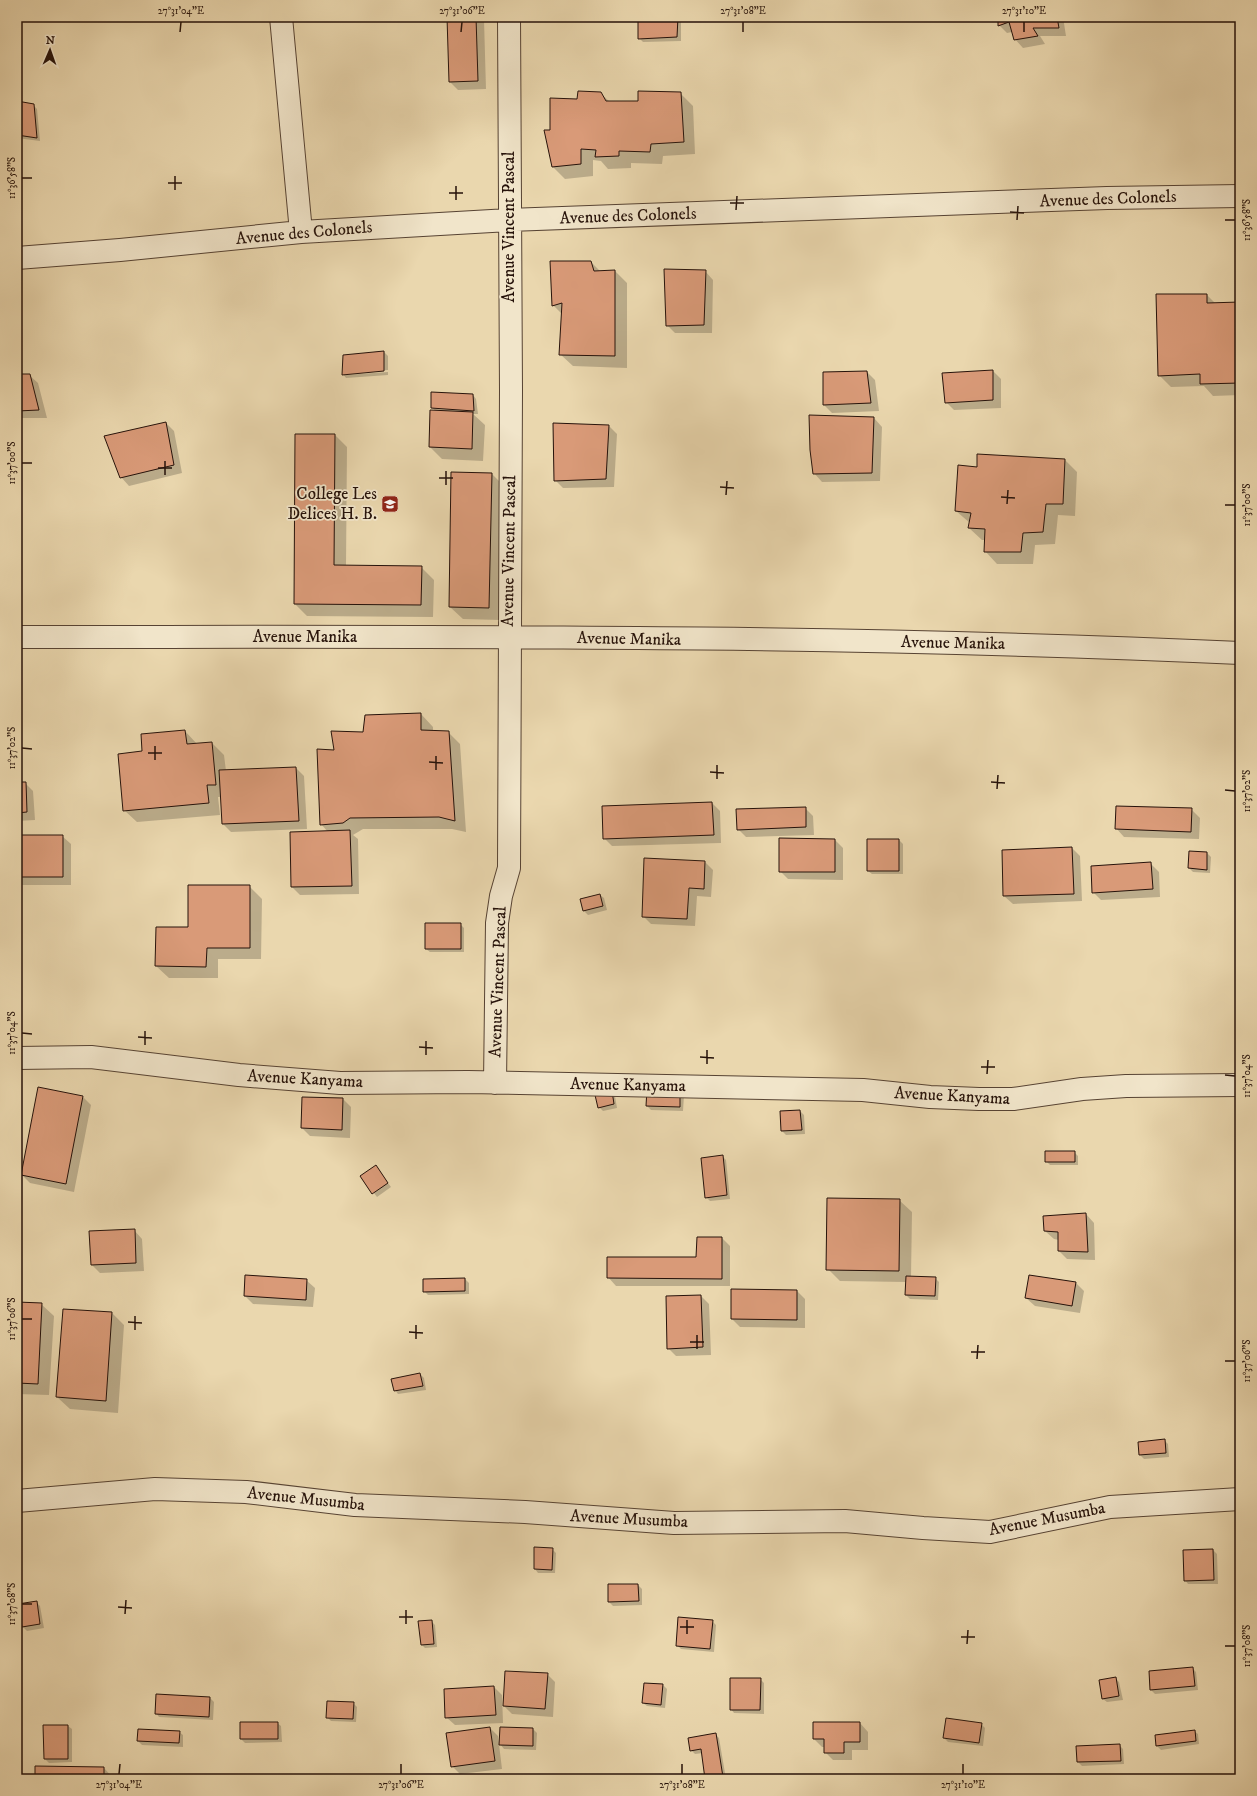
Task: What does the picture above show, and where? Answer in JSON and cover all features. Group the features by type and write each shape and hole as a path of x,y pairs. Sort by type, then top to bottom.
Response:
{"street":[{"path":"281,17 302,232"},
{"name":"Avenue Vincent Pascal","path":"495,1083 498,923 508,868 508,637 511,390 508,17"},
{"name":"Avenue des Colonels","path":"17,258 120,250 302,232 509,220 1107,198 1240,196"},
{"name":"Avenue Manika","path":"17,637 508,637 1067,645 1240,653"},
{"name":"Avenue Kanyama","path":"17,1058 91,1057 239,1075 340,1083 495,1083 863,1090 930,1097 999,1099 1013,1099 1082,1089 1126,1086 1240,1085"},
{"name":"Avenue Musumba","path":"17,1501 155,1489 238,1492 355,1505 525,1512 674,1523 845,1521 990,1532 1110,1507 1240,1499"}],"building":[{"path":"447,17 476,17 478,81 449,82"},
{"path":"638,17 678,17 677,37 638,39"},
{"path":"998,17 1057,17 1059,28 1033,28 1038,36 1014,40 1009,22 998,26"},
{"path":"578,91 601,92 606,101 638,101 638,91 681,92 684,142 651,144 650,152 619,151 619,156 595,157 596,150 581,149 581,164 552,167 544,130 550,130 550,98 577,99"},
{"path":"17,101 34,104 37,138 17,135"},
{"path":"550,261 591,261 594,271 615,270 615,356 559,355 562,303 552,306"},
{"path":"664,269 706,270 704,325 666,326"},
{"path":"1156,294 1207,294 1207,303 1240,302 1240,383 1200,384 1200,374 1158,376"},
{"path":"384,351 384,371 342,375 343,355"},
{"path":"993,370 993,400 945,403 942,373"},
{"path":"867,371 871,403 823,405 823,372"},
{"path":"17,374 30,374 39,410 17,411"},
{"path":"431,392 473,394 474,411 431,408"},
{"path":"430,410 473,412 472,449 429,447"},
{"path":"809,415 874,417 872,473 813,474 810,450"},
{"path":"166,422 174,465 120,478 104,436"},
{"path":"553,423 609,425 606,479 554,481"},
{"path":"295,434 335,434 334,565 422,566 421,605 294,604"},
{"path":"977,454 1065,459 1063,504 1046,504 1043,532 1023,533 1021,552 984,552 985,529 968,528 971,513 955,511 958,465 977,467"},
{"path":"451,472 492,473 489,608 449,607"},
{"path":"421,713 421,730 449,731 455,821 439,817 350,818 343,823 320,825 317,749 334,750 331,731 363,732 365,715"},
{"path":"185,730 187,744 212,742 216,785 207,785 209,803 123,811 118,754 142,751 141,734"},
{"path":"296,767 299,821 222,824 219,770"},
{"path":"17,782 26,782 27,812 17,813"},
{"path":"712,802 714,835 603,839 602,806"},
{"path":"1116,806 1192,808 1191,832 1115,829"},
{"path":"806,807 806,827 737,830 736,809"},
{"path":"350,830 352,886 291,887 290,832"},
{"path":"17,835 63,835 63,877 17,877"},
{"path":"779,838 835,839 835,872 779,872"},
{"path":"867,839 899,839 899,871 867,871"},
{"path":"1072,847 1074,894 1003,896 1002,850"},
{"path":"1189,851 1207,852 1207,870 1188,868"},
{"path":"644,858 705,861 704,889 689,888 687,919 642,917"},
{"path":"1151,862 1153,889 1092,893 1091,866"},
{"path":"188,885 250,885 250,948 207,948 206,967 155,966 156,927 188,927"},
{"path":"600,894 603,906 583,911 580,899"},
{"path":"425,923 461,923 461,949 425,949"},
{"path":"38,1087 83,1096 66,1184 21,1175"},
{"path":"647,1089 680,1090 680,1107 646,1106"},
{"path":"612,1091 614,1104 598,1108 595,1095"},
{"path":"302,1097 343,1098 342,1130 301,1128"},
{"path":"800,1110 802,1130 781,1131 780,1111"},
{"path":"1045,1151 1075,1151 1075,1162 1045,1162"},
{"path":"723,1155 727,1195 705,1198 701,1158"},
{"path":"376,1165 388,1183 372,1194 360,1176"},
{"path":"827,1198 900,1199 899,1271 826,1270"},
{"path":"1086,1213 1088,1252 1058,1251 1058,1232 1044,1231 1043,1216"},
{"path":"135,1229 136,1263 91,1265 89,1231"},
{"path":"697,1237 722,1237 722,1279 607,1278 607,1257 696,1257"},
{"path":"245,1275 307,1279 306,1300 244,1296"},
{"path":"1029,1275 1076,1282 1072,1306 1025,1298"},
{"path":"906,1276 936,1277 935,1296 905,1295"},
{"path":"465,1278 465,1291 423,1292 423,1279"},
{"path":"731,1289 797,1290 797,1320 731,1319"},
{"path":"701,1295 703,1347 667,1349 666,1296"},
{"path":"17,1302 42,1303 38,1384 17,1383"},
{"path":"63,1309 112,1312 106,1401 56,1397"},
{"path":"420,1373 423,1386 394,1391 391,1379"},
{"path":"1165,1439 1166,1453 1139,1455 1138,1442"},
{"path":"534,1547 553,1548 552,1570 534,1569"},
{"path":"1213,1549 1214,1580 1184,1581 1183,1550"},
{"path":"1240,1581 1240,1609 1238,1609"},
{"path":"608,1584 638,1584 639,1601 608,1602"},
{"path":"37,1601 40,1624 22,1627 18,1604"},
{"path":"678,1617 713,1620 710,1649 676,1646"},
{"path":"432,1620 434,1644 421,1645 418,1621"},
{"path":"1193,1667 1195,1686 1150,1690 1149,1671"},
{"path":"505,1671 548,1673 545,1709 503,1706"},
{"path":"1116,1677 1119,1696 1102,1699 1099,1680"},
{"path":"730,1678 761,1678 760,1710 730,1710"},
{"path":"644,1683 663,1684 661,1705 642,1703"},
{"path":"494,1686 496,1715 445,1718 444,1689"},
{"path":"156,1694 210,1697 209,1717 155,1714"},
{"path":"327,1701 354,1702 353,1719 326,1718"},
{"path":"946,1718 982,1723 979,1743 943,1738"},
{"path":"240,1722 278,1722 278,1739 240,1739"},
{"path":"813,1722 860,1722 860,1742 844,1742 844,1753 824,1753 824,1739 813,1739"},
{"path":"43,1725 68,1725 68,1759 44,1759"},
{"path":"490,1727 495,1761 451,1767 446,1733"},
{"path":"500,1727 533,1728 533,1746 499,1745"},
{"path":"138,1729 180,1731 179,1743 137,1741"},
{"path":"1195,1730 1196,1741 1156,1746 1155,1735"},
{"path":"716,1733 723,1777 705,1779 701,1749 690,1751 688,1738"},
{"path":"1120,1744 1121,1761 1077,1762 1076,1746"},
{"path":"35,1766 104,1767 104,1779 35,1779"}],"place":[{"name":"College Les Delices H. B.","path":"390,504"}]}
